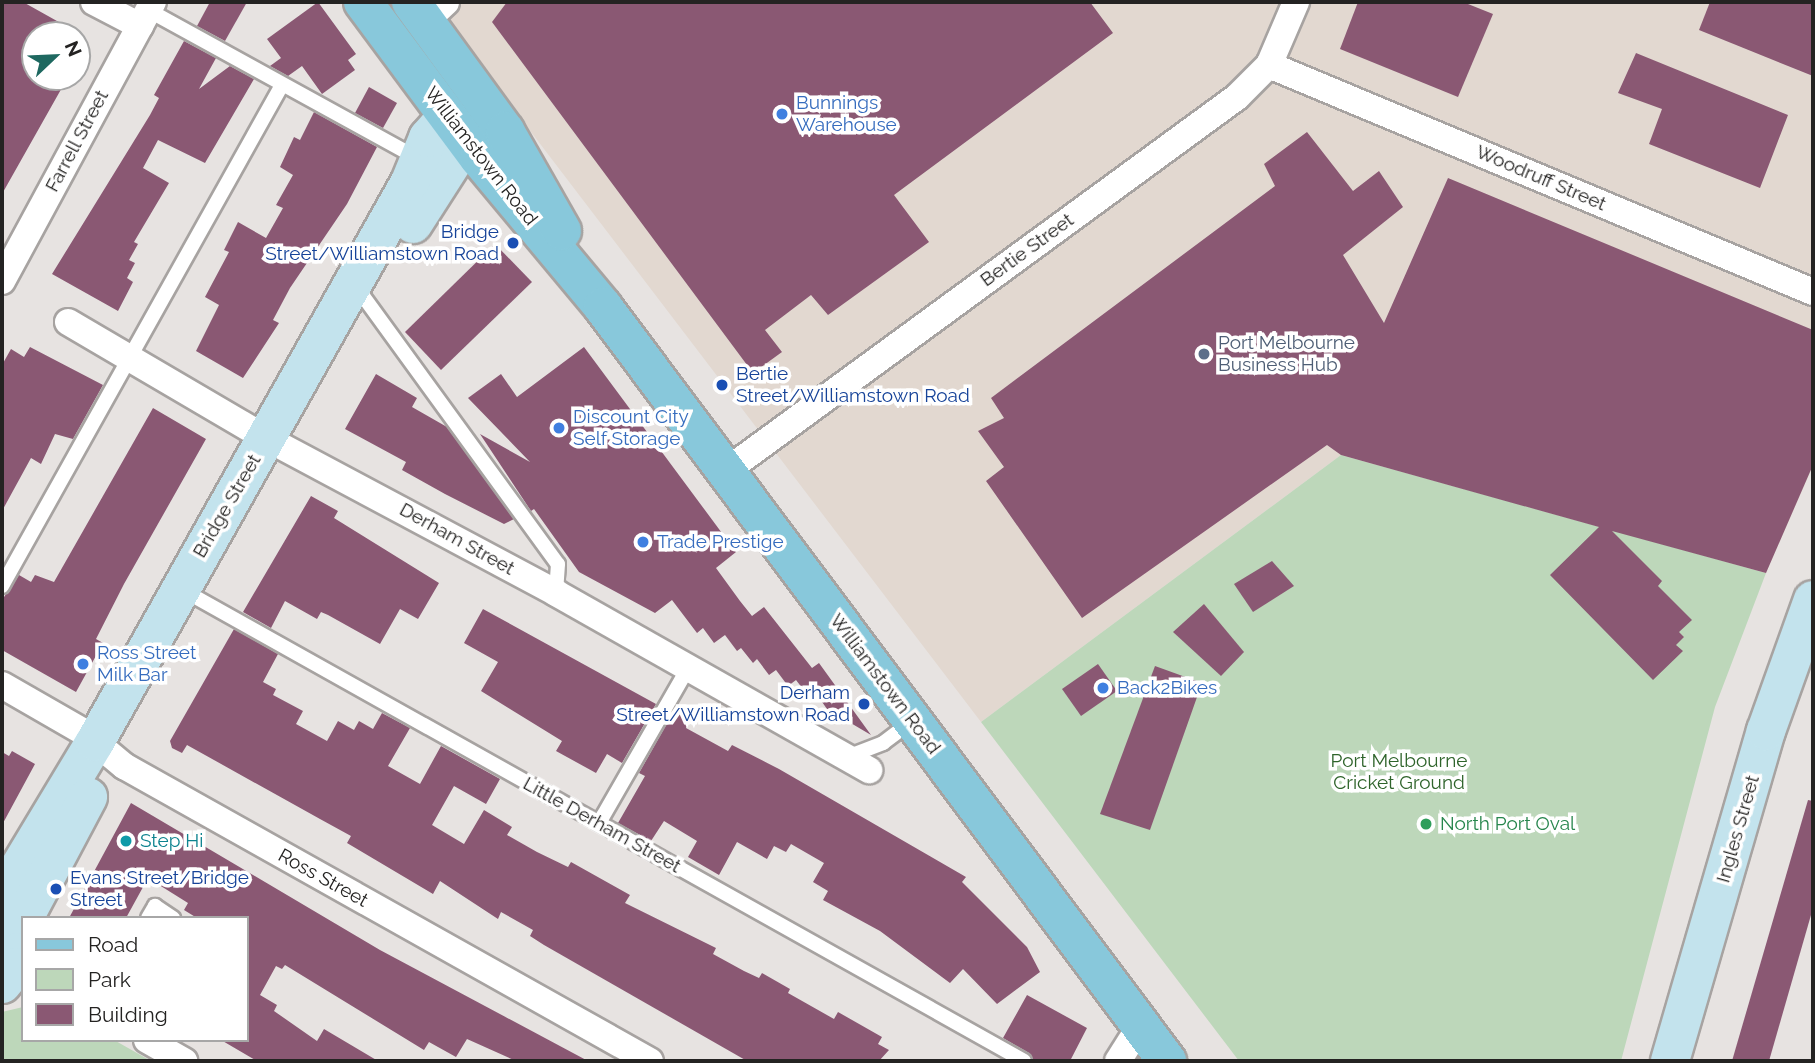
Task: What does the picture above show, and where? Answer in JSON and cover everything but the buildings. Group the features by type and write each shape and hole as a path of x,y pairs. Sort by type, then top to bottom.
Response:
{"main road":[{"path":"377,21 423,6"},
{"name":"Williamstown Road","path":"423,6 523,160 603,307"},
{"name":"Williamstown Road","path":"377,21 457,128 603,307 1167,1061"},
{"path":"457,128 487,104"}],"street":[{"path":"94,2 147,13"},
{"name":"Bertie Street","path":"726,471 1237,97 1269,65 1296,2"},
{"name":"Farrell Street","path":"2,281 147,13"},
{"name":"Woodruff Street","path":"1269,65 1813,292"},
{"name":"Bridge Street","path":"361,292 410,182 417,158 457,128"},
{"name":"Bridge Street","path":"2,896 102,748 361,292 436,182 457,128"},
{"name":"Derham Street","path":"68,322 276,442 556,593 858,764"},
{"name":"Ingles Street","path":"1670,1061 1766,731 1813,600"},
{"name":"Ross Street","path":"2,685 102,748 650,1061"},
{"name":"Bridge Street","path":"28,916 102,748"},
{"path":"1118,1061 1140,1026"},
{"path":"151,1042 184,1061"}],"lane":[{"path":"147,13 417,158"},
{"path":"2,586 282,85"},
{"path":"361,292 558,564 556,593"},
{"name":"Little Derham Street","path":"189,594 1024,1061"},
{"path":"599,823 688,668"},
{"name":"Derham Street","path":"858,764 912,721"},
{"path":"149,916 155,906 170,916"}],"shaded area":[{"path":"432,2 1813,2 1813,466 1766,573 1341,455 981,722"}],"green space":[{"name":"Port Melbourne Cricket Ground","path":"1341,455 1766,573 1715,707 1621,1061 1239,1061 981,722"},
{"path":"21,1007 21,1042 118,1042 151,1061 2,1061 2,1012"}],"place":[{"name":"Bunnings Warehouse","path":"782,114"},
{"name":"Bridge Street/Williamstown Road","path":"513,243"},
{"name":"Port Melbourne Business Hub","path":"1204,354"},
{"name":"Bertie Street/Williamstown Road","path":"722,385"},
{"name":"Discount City Self Storage","path":"559,428"},
{"name":"Trade Prestige","path":"643,542"},
{"name":"Ross Street Milk Bar","path":"83,664"},
{"name":"Back2Bikes","path":"1103,688"},
{"name":"Derham Street/Williamstown Road","path":"864,704"},
{"name":"North Port Oval","path":"1426,824"},
{"name":"Step Hi","path":"126,841"},
{"name":"Evans Street/Bridge Street","path":"56,889"}]}
